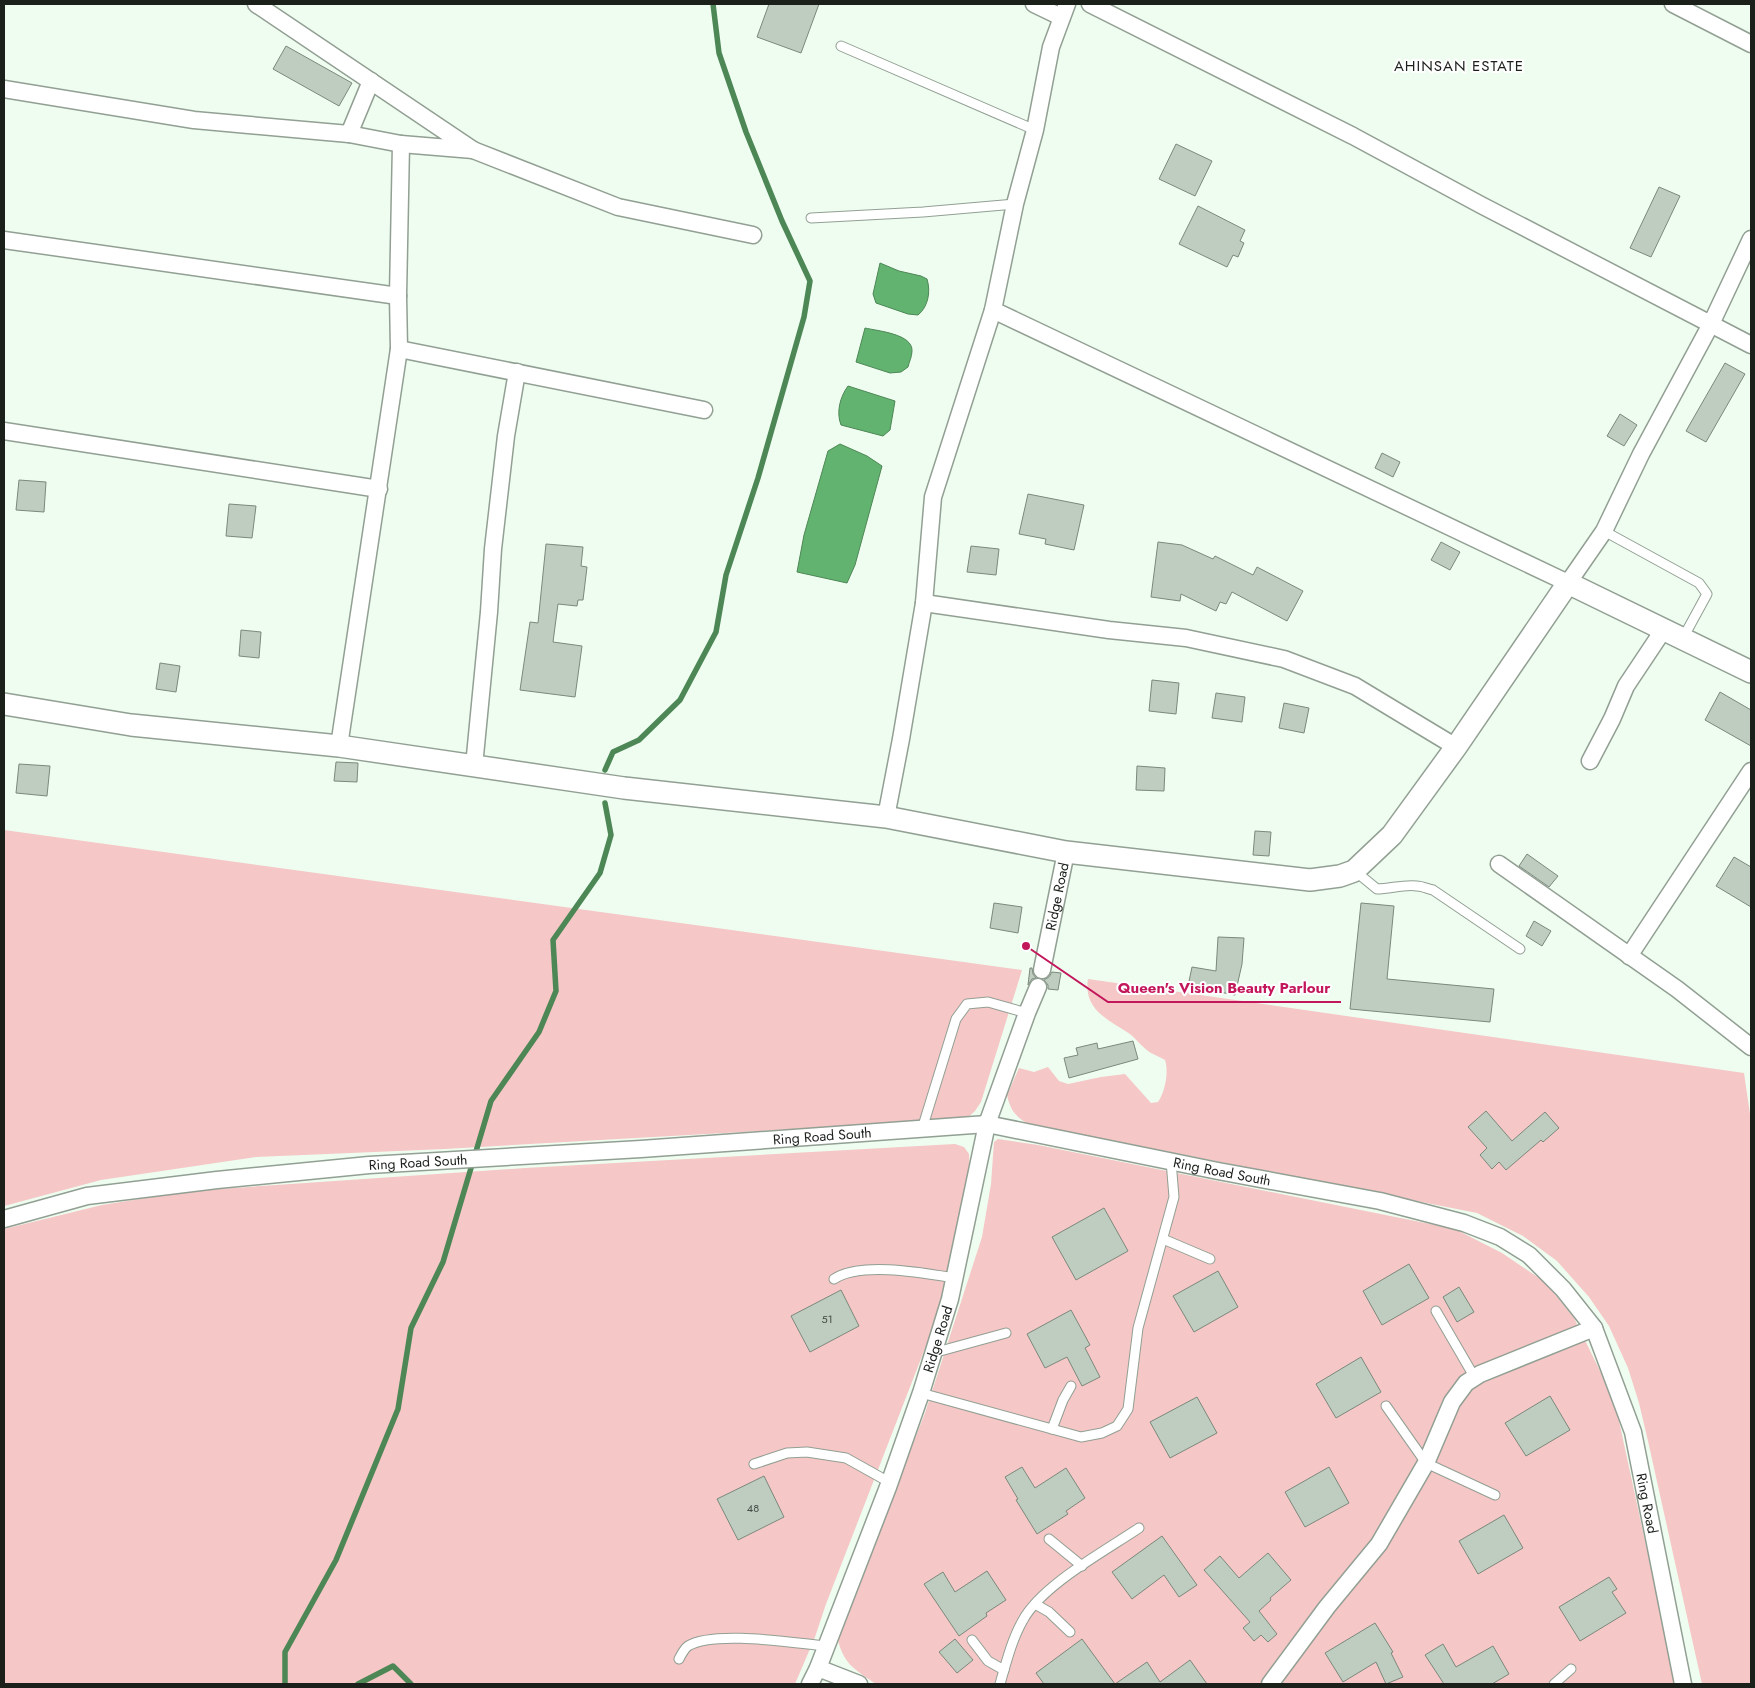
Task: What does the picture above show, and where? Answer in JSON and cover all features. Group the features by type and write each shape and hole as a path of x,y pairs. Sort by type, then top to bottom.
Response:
{"street":[{"path":"256,4 473,150 618,207 753,235"},
{"path":"886,817 924,603 933,496 993,310 1015,204 1035,130 1051,46 1064,10 1034,4"},
{"path":"1090,4 1353,136 1480,205 1751,345"},
{"path":"1673,4 1751,44"},
{"path":"349,134 371,81"},
{"path":"4,89 194,120 349,134 401,144 473,150"},
{"path":"339,746 400,349 398,296 401,144"},
{"path":"4,704 131,725 339,746 624,788 886,817 1066,852 1310,880 1340,876 1354,871 1392,835 1456,747 1604,531 1641,454 1711,324 1751,239"},
{"path":"4,240 398,296"},
{"path":"993,310 1751,672"},
{"path":"400,349 704,410"},
{"path":"474,766 489,612 493,549 506,436 516,372"},
{"path":"4,430 379,489"},
{"path":"924,603 1109,630 1186,638 1284,659 1355,686 1456,747"},
{"path":"1590,761 1616,711 1626,686 1674,634"},
{"path":"1629,956 1751,771"},
{"name":"Ridge Road","path":"1042,970 1066,852"},
{"path":"1499,864 1677,989 1751,1046"},
{"name":"Ridge Road","path":"810,1684 818,1668 890,1482 921,1393 950,1299 987,1124 1038,987"},
{"name":"Ring Road South","path":"4,1219 87,1196 217,1180 369,1165 641,1149 987,1124 1380,1201 1464,1223 1500,1237 1530,1255 1563,1288 1594,1328"},
{"path":"1270,1684 1327,1607 1379,1544 1426,1463 1452,1402 1466,1383 1594,1328"},
{"name":"Ring Road","path":"1594,1328 1633,1432 1683,1684"},
{"path":"818,1668 859,1684"}],"lane":[{"path":"841,46 1035,130"},
{"path":"811,218 923,212 1015,204"},
{"path":"1604,531 1700,583 1707,594 1674,634"},
{"path":"1354,871 1376,889 1416,886 1433,890 1520,950"},
{"path":"922,1129 956,1018 967,1004 988,1002 1027,1013"},
{"path":"921,1393 1081,1437 1102,1433 1117,1426 1128,1409 1138,1328 1174,1197 1171,1161"},
{"path":"1163,1239 1210,1259"},
{"path":"834,1279 840,1275 859,1270 920,1272 955,1278"},
{"path":"1436,1311 1475,1378"},
{"path":"933,1354 1006,1333"},
{"path":"1052,1429 1063,1400 1071,1386"},
{"path":"1386,1406 1426,1463 1495,1495"},
{"path":"754,1464 787,1453 807,1452 846,1458 890,1482"},
{"path":"1000,1684 1023,1620 1035,1604 1052,1587 1139,1528"},
{"path":"1049,1539 1082,1566"},
{"path":"1035,1604 1049,1612 1070,1632"},
{"path":"679,1659 686,1647 701,1641 726,1638 826,1646"},
{"path":"972,1640 988,1661 1004,1670"},
{"path":"1554,1684 1571,1669"}],"shaded area":[{"path":"880,263 927,279 928,299 918,315 908,314 876,303 873,294"},
{"path":"865,328 894,334 907,341 911,345 912,351 908,367 901,372 890,373 856,362"},
{"path":"848,386 895,401 890,430 883,436 841,425 840,405"},
{"path":"840,444 867,456 882,466 855,565 847,583 797,572 804,535 828,451"},
{"path":"4,830 1022,970 981,1102 966,1119 445,1149 256,1157 101,1180 4,1206"},
{"path":"1088,979 1744,1073 1751,1121 1751,1684 1702,1684 1648,1441 1628,1368 1609,1326 1589,1297 1557,1261 1523,1236 1477,1213 1029,1124 1024,1121 1014,1112 1007,1095 1019,1068 1034,1072 1048,1067 1059,1081 1068,1084 1125,1074 1151,1103 1158,1102 1160,1098 1166,1076 1165,1060 1148,1051 1130,1034 1099,1013 1090,999"},
{"path":"998,1139 1038,1145 1455,1229 1502,1253 1545,1282 1574,1318 1605,1381 1619,1421 1676,1684 1282,1684 1284,1681 1282,1663 1267,1684 876,1684 856,1670 846,1660 837,1636 925,1413 982,1237 991,1184 994,1142"},
{"path":"955,1144 964,1147 969,1154 970,1177 946,1294 815,1637 795,1684 4,1684 4,1229 102,1205 190,1191 525,1168"}],"building":[{"path":"769,4 819,4 801,53 757,37"},
{"path":"286,46 352,83 339,106 273,69"},
{"path":"1176,144 1212,161 1195,196 1159,179"},
{"path":"1659,187 1680,196 1651,257 1630,248"},
{"path":"1198,206 1245,230 1240,241 1244,243 1238,257 1233,255 1227,267 1179,244"},
{"path":"1725,363 1745,374 1706,442 1686,431"},
{"path":"1620,414 1637,425 1624,446 1607,436"},
{"path":"1382,453 1400,462 1393,477 1375,468"},
{"path":"19,480 46,482 44,512 16,510"},
{"path":"1028,494 1084,505 1074,550 1045,544 1046,539 1019,534"},
{"path":"229,504 256,506 252,538 226,536"},
{"path":"1158,542 1182,545 1213,559 1215,556 1253,575 1257,567 1303,591 1287,621 1232,592 1226,604 1220,602 1216,611 1181,594 1180,601 1151,597"},
{"path":"1441,542 1460,552 1450,570 1431,560"},
{"path":"546,544 583,547 581,566 587,567 583,600 578,600 577,606 558,604 553,642 582,646 575,697 520,690 530,622 538,623"},
{"path":"971,546 999,549 996,575 967,572"},
{"path":"241,630 261,632 259,658 239,656"},
{"path":"160,663 180,666 176,692 156,689"},
{"path":"1152,680 1179,683 1176,714 1149,711"},
{"path":"1720,692 1751,710 1751,746 1705,720"},
{"path":"1216,693 1245,697 1242,722 1212,718"},
{"path":"1284,703 1309,708 1304,733 1279,728"},
{"path":"336,762 358,763 357,782 334,781"},
{"path":"19,764 50,766 47,796 16,793"},
{"path":"1137,766 1165,768 1164,791 1136,790"},
{"path":"1255,831 1271,832 1269,856 1253,855"},
{"path":"1527,854 1558,876 1549,887 1519,866"},
{"path":"1734,857 1751,867 1751,907 1716,886"},
{"path":"994,903 1022,907 1018,933 990,928"},
{"path":"1361,903 1394,906 1387,979 1494,989 1490,1022 1350,1009"},
{"path":"1534,921 1551,931 1542,946 1526,936"},
{"path":"1218,937 1244,938 1242,964 1235,995 1188,986 1192,967 1216,971"},
{"path":"1030,968 1032,968 1036,978 1032,979 1028,985"},
{"path":"1052,972 1061,973 1058,990 1048,989 1048,985 1044,980"},
{"path":"1133,1041 1138,1059 1069,1078 1064,1058 1078,1055 1076,1048 1097,1043 1098,1049"},
{"path":"1486,1111 1512,1141 1545,1112 1559,1128 1543,1142 1541,1140 1506,1170 1499,1162 1492,1169 1480,1155 1487,1148 1468,1127"},
{"path":"1104,1208 1128,1251 1076,1280 1052,1237"},
{"path":"1409,1264 1429,1298 1382,1325 1363,1291"},
{"path":"1218,1271 1238,1307 1194,1332 1173,1296"},
{"path":"1459,1287 1474,1312 1457,1322 1443,1297"},
{"path":"841,1290 859,1326 810,1352 791,1316"},
{"path":"1071,1310 1090,1345 1085,1348 1100,1377 1082,1386 1067,1357 1045,1368 1027,1334"},
{"path":"1361,1357 1381,1392 1336,1418 1316,1384"},
{"path":"1550,1396 1570,1430 1526,1456 1505,1423"},
{"path":"1197,1397 1217,1433 1170,1458 1150,1422"},
{"path":"1022,1467 1035,1488 1066,1468 1085,1498 1066,1511 1068,1514 1037,1534 1016,1500 1018,1499 1005,1477"},
{"path":"1329,1467 1349,1503 1305,1527 1285,1492"},
{"path":"764,1476 784,1517 738,1540 717,1499"},
{"path":"1504,1515 1523,1548 1478,1574 1459,1541"},
{"path":"1162,1536 1197,1585 1179,1597 1164,1575 1132,1599 1112,1572"},
{"path":"1268,1553 1291,1580 1270,1598 1271,1600 1259,1611 1277,1634 1268,1642 1261,1635 1254,1641 1243,1628 1250,1622 1204,1570 1220,1556 1239,1578"},
{"path":"987,1571 1006,1600 986,1613 987,1616 959,1636 924,1584 943,1572 955,1592"},
{"path":"1609,1577 1617,1589 1612,1592 1626,1613 1580,1641 1559,1607"},
{"path":"1375,1623 1393,1652 1391,1653 1403,1677 1386,1684 1376,1662 1343,1682 1325,1653"},
{"path":"955,1639 973,1660 957,1673 939,1652"},
{"path":"1082,1639 1115,1684 1044,1684 1036,1673"},
{"path":"1443,1644 1456,1667 1493,1646 1509,1674 1492,1684 1444,1684 1425,1655"},
{"path":"1190,1660 1207,1684 1115,1684 1147,1662 1160,1682"}],"waterway":[{"path":"605,770 613,752 639,740 680,700 716,632 726,575 758,478 804,317 810,281 782,221 746,132 719,53 713,4"},
{"path":"285,1684 285,1652 336,1560 398,1409 411,1328 443,1262 491,1101 539,1032 556,991 553,940 600,873 611,835 605,803"},
{"path":"358,1684 393,1666 411,1684"}],"place":[{"name":"Queen's Vision Beauty Parlour","path":"1026,946"}],"district":[{"name":"AHINSAN ESTATE","path":"1459,66"}]}
